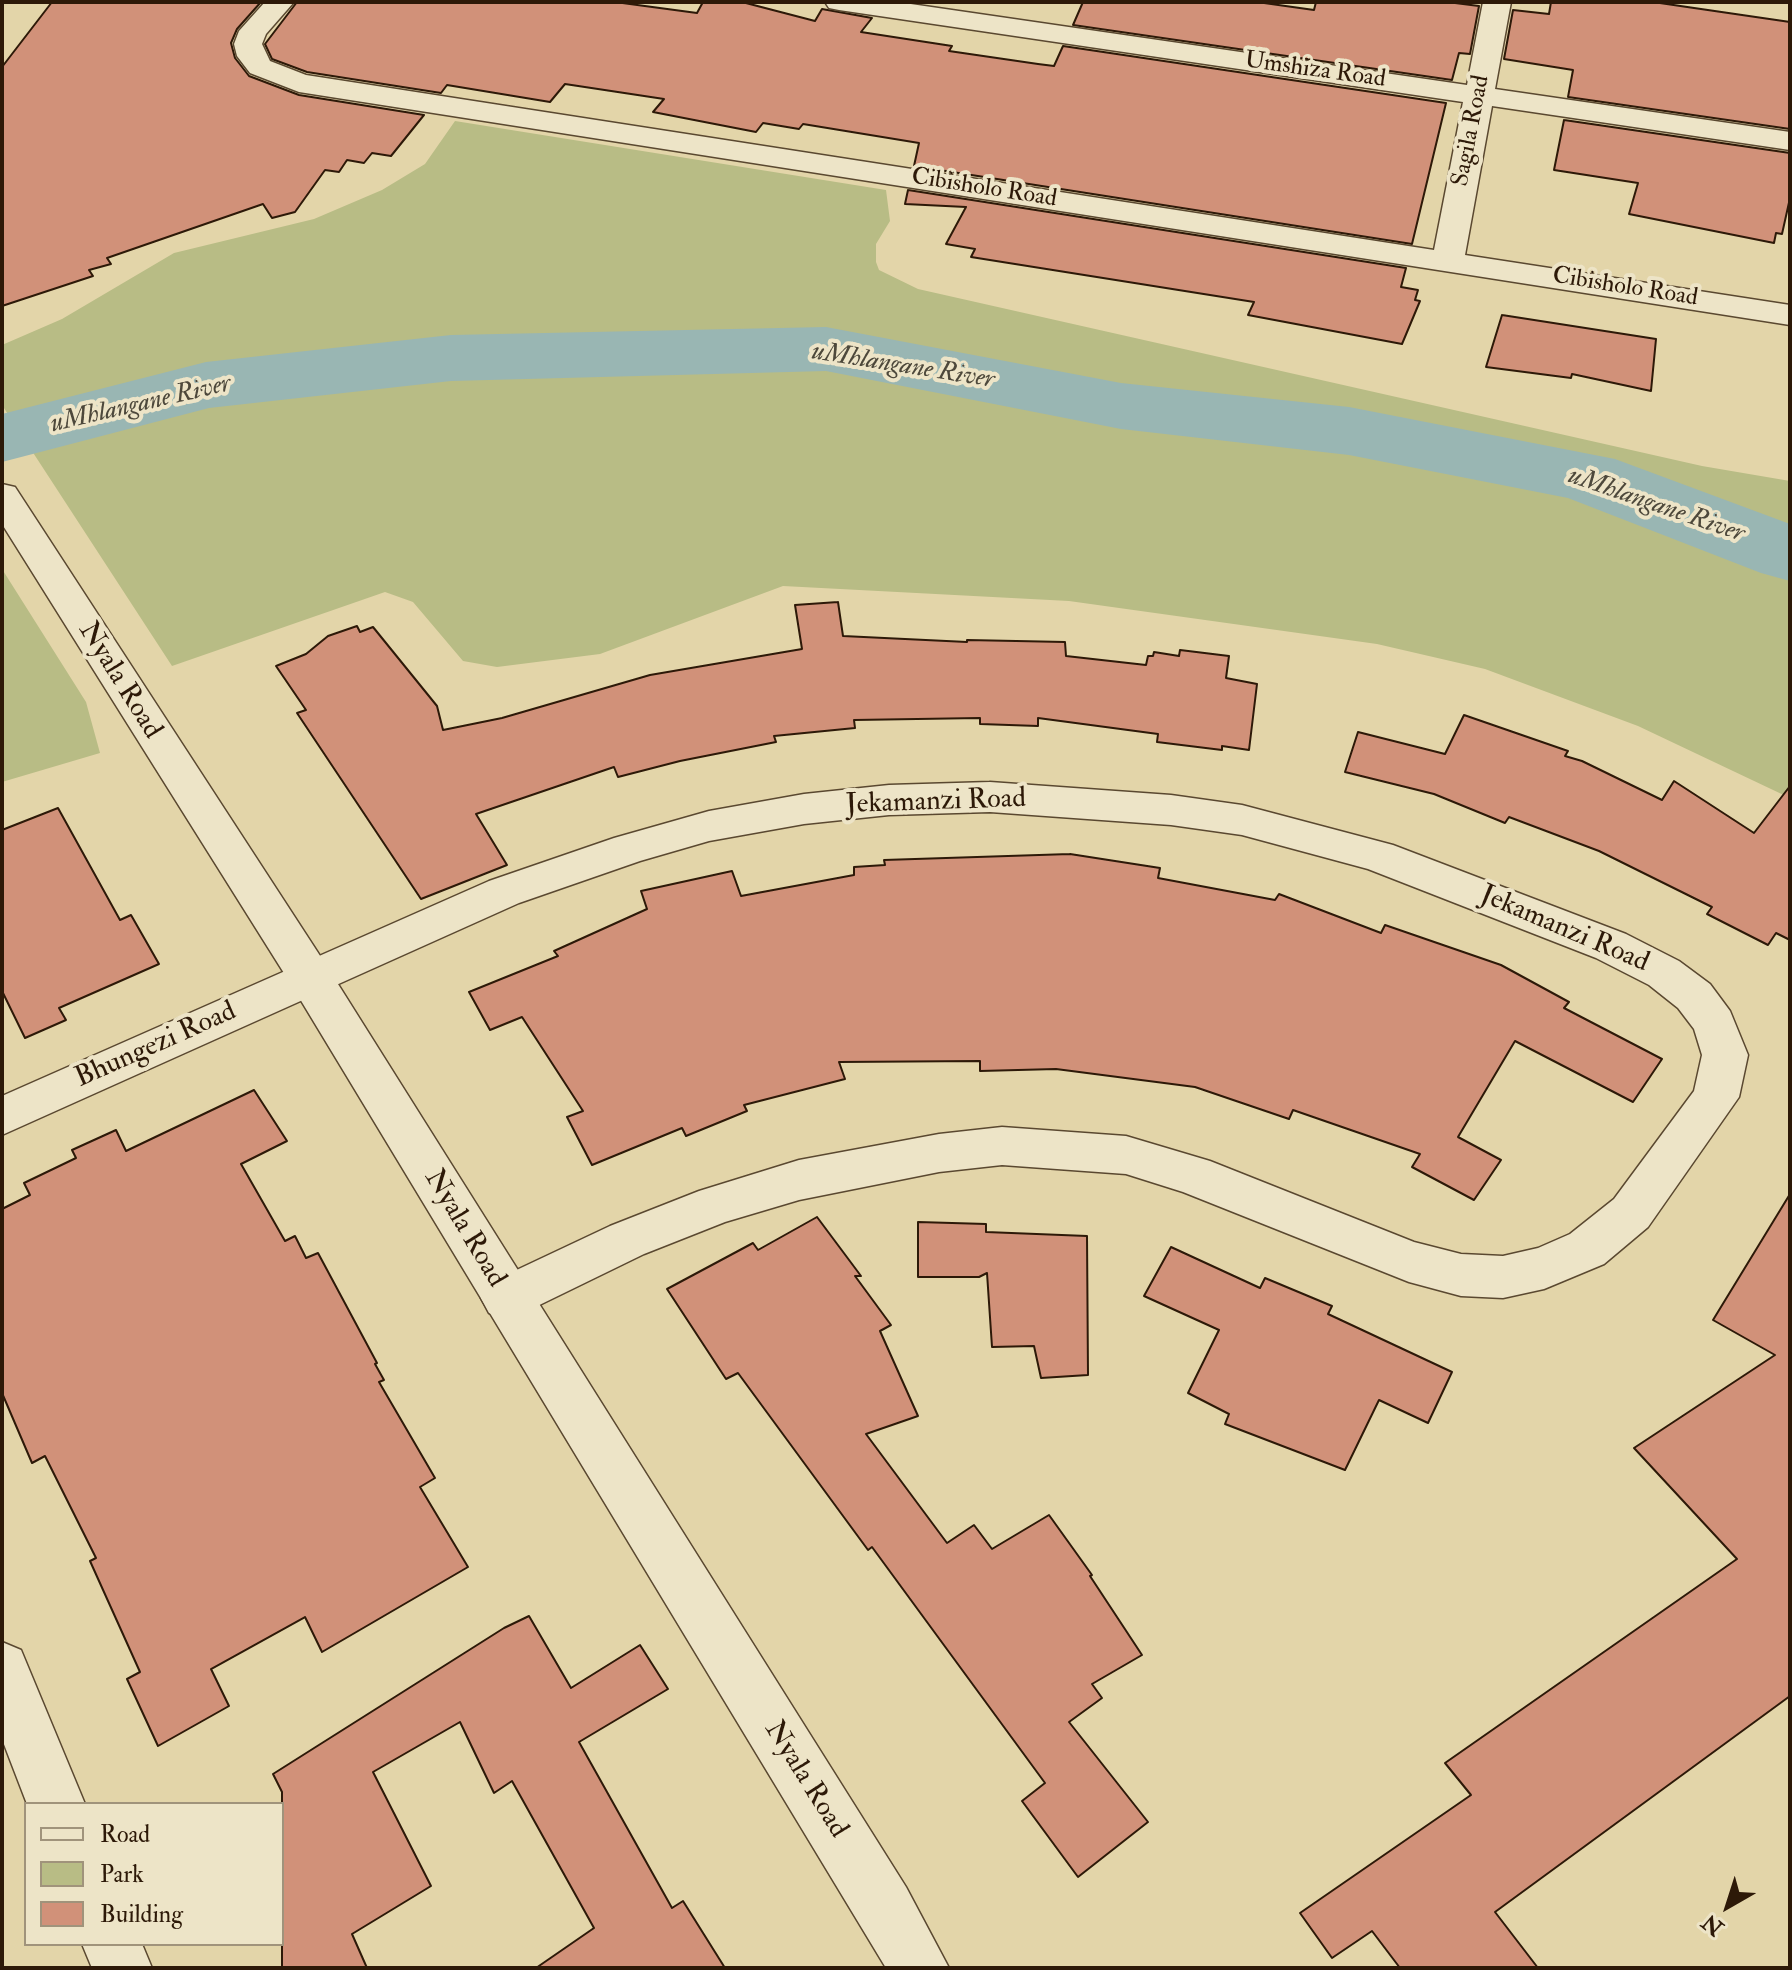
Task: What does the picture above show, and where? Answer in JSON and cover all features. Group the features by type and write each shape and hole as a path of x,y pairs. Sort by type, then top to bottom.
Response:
{"street":[{"name":"Cibisholo Road","path":"280,2 253,31 248,44 251,56 260,67 299,83 1790,315"},
{"name":"Umshiza Road","path":"839,2 1790,141"},
{"name":"Sagila Road","path":"1448,260 1497,2"},
{"name":"Nyala Road","path":"2,495 119,683 310,977 885,1908 919,1968"},
{"name":"Jekamanzi Road","path":"310,977 504,892 629,849 709,826 804,809 889,800 1019,798 1171,810 1242,820 1378,856 1451,882 1611,946 1664,973 1694,996 1708,1014 1725,1055 1716,1097 1631,1213 1587,1249 1544,1268 1503,1277 1461,1275 1409,1261 1193,1175 1126,1155 1002,1146 939,1153 799,1180 716,1205 627,1240 506,1298"},
{"name":"Bhungezi Road","path":"2,1116 310,977"},
{"path":"2,1669 55,1802"},
{"path":"113,1946 122,1968"}],"green space":[{"path":"455,121 886,190 890,221 876,244 876,262 879,270 918,289 1702,466 1790,481 1790,798 1638,726 1485,669 1377,644 1069,601 783,586 600,654 497,667 463,661 413,602 385,592 172,666 2,405 2,345 62,319 174,253 314,219 382,190 425,164"},
{"path":"2,569 86,702 100,753 2,782"}],"building":[{"path":"52,2 261,2 237,29 231,43 235,58 249,76 299,95 424,115 391,156 372,153 364,163 347,160 339,172 325,170 295,212 272,218 263,204 107,258 111,264 89,270 93,276 2,306 2,67"},
{"path":"297,2 615,2 697,13 703,2 742,2 815,21 822,9 872,18 861,32 952,46 949,51 1054,66 1063,46 1446,103 1412,244 914,166 919,143 803,124 799,129 763,123 756,132 653,112 664,99 565,84 550,102 447,85 441,93 307,72 272,59 265,44"},
{"path":"1083,2 1257,2 1314,10 1316,2 1447,2 1479,6 1470,54 1459,53 1452,80 1073,25"},
{"path":"1551,2 1653,2 1790,22 1790,129 1568,97 1573,70 1504,59 1513,10 1549,14"},
{"path":"1564,120 1790,153 1790,198 1782,234 1776,233 1774,243 1629,214 1638,183 1554,170"},
{"path":"908,190 1406,268 1401,287 1418,290 1415,300 1420,301 1402,344 1248,315 1254,302 971,257 975,249 946,244 966,207 905,204"},
{"path":"1502,315 1656,339 1651,391 1572,374 1571,378 1486,367"},
{"path":"838,602 843,636 967,642 1065,642 1066,656 1146,665 1148,656 1153,656 1154,652 1179,656 1180,650 1229,656 1226,678 1257,684 1249,750 1157,742 1158,734 1038,718 1038,726 980,724 980,718 854,720 855,728 774,736 776,742 618,777 614,767 476,814 507,865 421,899 297,713 306,710 276,666 306,654 328,636 357,626 360,632 373,627 437,706 443,730 502,718 650,675 802,649 795,605"},
{"path":"1464,715 1568,751 1565,756 1582,761 1662,800 1674,781 1754,833 1790,786 1790,940 1776,933 1768,945 1707,914 1712,907 1599,851 1509,817 1505,823 1434,794 1345,772 1358,732 1445,754"},
{"path":"58,808 120,920 131,915 159,964 59,1008 66,1020 25,1038 2,991 2,830"},
{"path":"1070,854 1160,868 1158,878 1275,900 1279,894 1381,933 1385,925 1501,965 1569,1002 1564,1008 1662,1059 1633,1102 1515,1041 1458,1137 1501,1160 1474,1200 1412,1167 1420,1154 1293,1110 1289,1119 1195,1087 1056,1069 980,1071 980,1061 839,1062 845,1079 744,1105 747,1111 686,1136 682,1128 592,1165 567,1117 583,1111 522,1017 490,1030 469,992 558,956 554,951 647,909 641,891 732,871 741,896 854,875 854,867 885,865 884,860"},
{"path":"254,1090 287,1141 241,1164 285,1241 295,1236 306,1258 318,1253 377,1363 384,1380 379,1382 435,1478 420,1487 468,1567 322,1652 305,1617 211,1669 229,1706 158,1746 127,1679 140,1672 90,1561 96,1558 45,1456 32,1463 2,1393 2,1209 30,1195 24,1183 76,1158 72,1150 116,1130 126,1151"},
{"path":"1790,1194 1790,1696 1495,1912 1538,1968 1400,1968 1372,1931 1332,1958 1300,1913 1471,1795 1445,1763 1737,1559 1634,1448 1775,1355 1713,1320"},
{"path":"817,1217 861,1276 855,1276 891,1325 880,1331 918,1416 866,1434 947,1543 974,1525 992,1549 1049,1515 1092,1575 1142,1655 1092,1684 1102,1698 1069,1722 1148,1822 1078,1877 1022,1801 1045,1783 872,1547 868,1550 738,1373 726,1379 667,1289 753,1243 758,1250"},
{"path":"918,1222 986,1224 986,1232 1087,1236 1088,1375 1041,1378 1034,1346 992,1347 987,1273 979,1277 918,1277"},
{"path":"1171,1247 1260,1288 1265,1278 1332,1306 1328,1314 1452,1372 1428,1423 1379,1400 1345,1470 1225,1424 1229,1414 1188,1393 1219,1330 1144,1296"},
{"path":"529,1616 571,1688 640,1645 668,1689 579,1742 672,1908 683,1901 725,1968 536,1968 594,1928 512,1781 494,1793 460,1722 373,1772 431,1886 352,1934 367,1968 282,1968 284,1802 273,1774 504,1628"}],"waterway":[{"name":"uMhlangane River","path":"2,438 206,385 451,358 826,349 1121,406 1349,431 1587,477 1790,554"}]}
